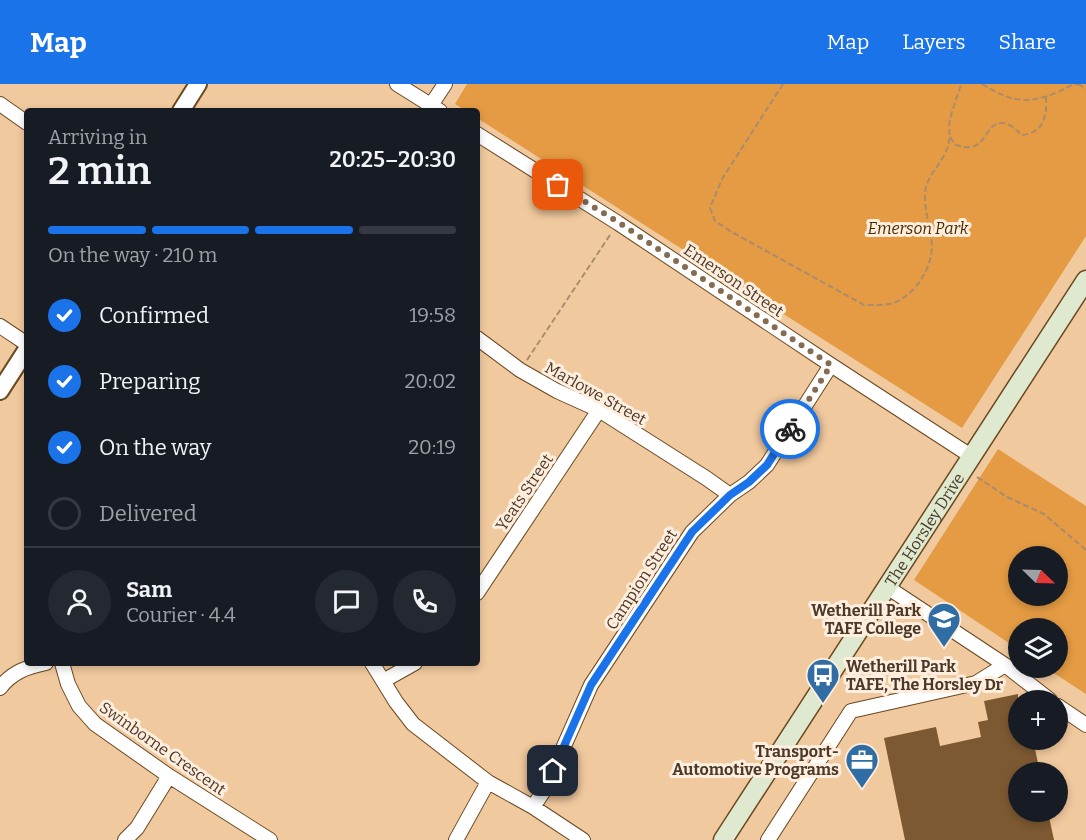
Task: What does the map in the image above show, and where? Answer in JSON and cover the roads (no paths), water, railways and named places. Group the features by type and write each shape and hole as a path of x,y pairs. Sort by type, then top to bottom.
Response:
{"main road":[{"name":"The Horsley Drive","path":"723,840 1086,280"}],"street":[{"path":"183,108 198,84"},
{"path":"397,84 435,108 445,84"},
{"path":"0,105 24,121"},
{"name":"Emerson Street","path":"480,136 618,222 971,456"},
{"path":"0,326 24,342"},
{"name":"Marlowe Street","path":"480,340 520,370 557,391 599,410 730,495"},
{"path":"0,391 24,355"},
{"name":"Campion Street","path":"533,807 545,789 591,685 692,532 730,495 749,482 767,465 831,365"},
{"name":"Yeats Street","path":"480,588 599,410"},
{"path":"887,587 1005,664 1038,690"},
{"path":"768,840 851,711 976,683 1005,664"},
{"path":"0,688 7,679 31,666"},
{"name":"Swinborne Crescent","path":"63,666 68,684 79,706 95,724 169,776 270,840"},
{"path":"374,666 413,724 488,782 533,807 583,840"},
{"path":"383,681 410,666"},
{"path":"1068,713 1086,725"},
{"path":"125,840 137,828 169,776"},
{"path":"456,840 488,782"}],"place":[{"name":"Wetherill Park TAFE College","path":"944,648"},
{"name":"Wetherill Park TAFE, The Horsley Dr","path":"823,704"},
{"name":"Transport- Automotive Programs","path":"862,789"}],"park label":[{"name":"Emerson Park","path":"918,228"}]}
